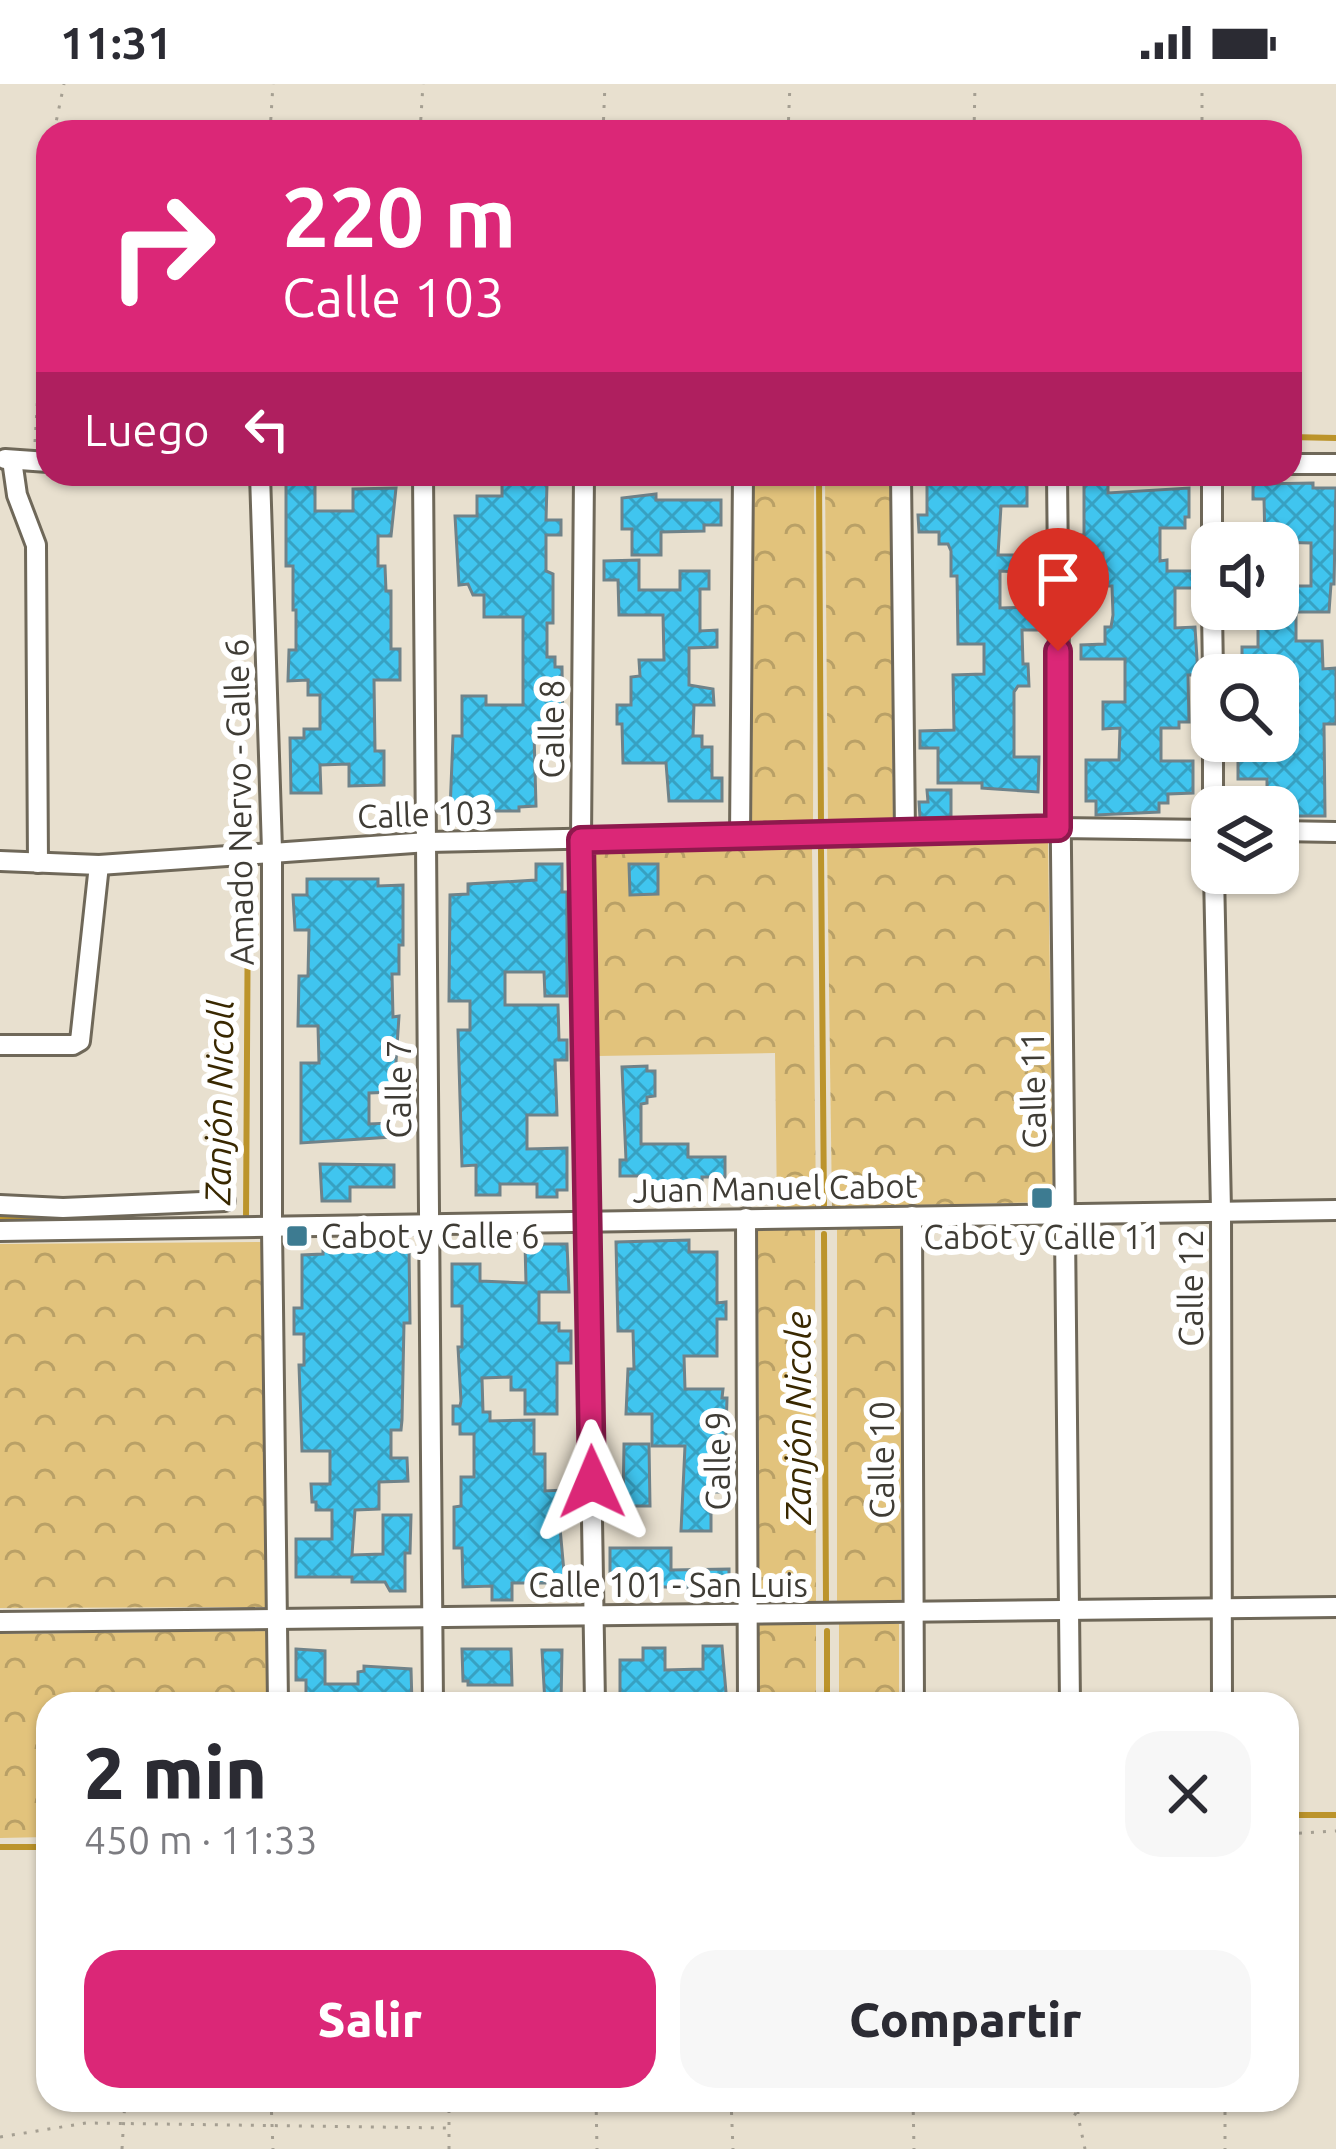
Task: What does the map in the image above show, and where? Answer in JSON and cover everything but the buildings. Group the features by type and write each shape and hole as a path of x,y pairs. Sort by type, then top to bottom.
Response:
{"street":[{"path":"36,462 6,459 36,545 38,862"},
{"path":"1302,464 1336,464"},
{"name":"Amado Nervo - Calle 6","path":"260,486 272,850 278,1692"},
{"name":"Calle 7","path":"423,486 433,1692"},
{"name":"Calle 8","path":"584,486 581,840 595,1692"},
{"path":"740,836 743,486"},
{"path":"901,486 905,833"},
{"name":"Calle 11","path":"1057,486 1070,1692"},
{"path":"1212,486 1212,522"},
{"name":"Calle 103","path":"0,861 99,865 428,842 1058,828 1191,830"},
{"path":"1299,831 1336,832"},
{"path":"0,1045 73,1045 80,1041 99,865"},
{"name":"Calle 12","path":"1214,894 1221,1210 1222,1692"},
{"path":"0,1205 63,1208 225,1202"},
{"name":"Juan Manuel Cabot","path":"0,1231 1336,1210"},
{"name":"Calle 10","path":"912,1216 914,1692"},
{"name":"Calle 9","path":"746,1218 748,1692"},
{"name":"Calle 101 - San Luis","path":"0,1622 1336,1606"}],"path":[{"path":"56,120 64,84"},
{"path":"271,120 273,84"},
{"path":"421,120 423,84"},
{"path":"603,120 604,84"},
{"path":"788,120 790,84"},
{"path":"974,120 975,84"},
{"path":"1202,84 1202,120"},
{"path":"1299,1833 1336,1831"},
{"path":"122,2149 124,2112"},
{"path":"272,2112 273,2149"},
{"path":"449,2149 450,2112"},
{"path":"596,2112 597,2149"},
{"path":"731,2112 733,2149"},
{"path":"913,2112 914,2149"},
{"path":"1072,2112 1078,2116"},
{"path":"1078,2112 1085,2149"},
{"path":"1225,2112 1226,2149"},
{"path":"0,2137 86,2123 164,2121 449,2128"}],"green space":[{"path":"753,486 814,486 813,825 752,825"},
{"path":"825,486 890,486 893,823 828,823"},
{"path":"1048,840 1053,1202 832,1207 827,844"},
{"path":"812,848 816,1207 777,1208 775,1053 598,1056 595,852"},
{"path":"815,1228 816,1603 759,1603 758,1229"},
{"path":"901,1228 901,1603 837,1604 837,1229"},
{"path":"266,1242 267,1607 0,1608 0,1244"},
{"path":"839,1624 899,1624 899,1692 839,1692"},
{"path":"759,1625 816,1625 816,1692 759,1692"},
{"path":"267,1631 268,1692 36,1692 36,1837 0,1838 0,1634"}],"waterway":[{"name":"Zanjón Nicole","path":"1302,437 1336,438"},
{"name":"Zanjón Nicole","path":"819,486 821,824"},
{"name":"Zanjón Nicole","path":"821,850 824,1207"},
{"name":"Zanjón Nicoll","path":"246,1221 248,885"},
{"name":"Zanjón Nicoll","path":"0,1219 137,1220"},
{"name":"Zanjón Nicole","path":"824,1234 826,1602"},
{"name":"Zanjón Nicole","path":"827,1631 827,1692"},
{"name":"Zanjón Nicole","path":"1299,1815 1336,1815"},
{"name":"Zanjón Nicole","path":"0,1847 36,1847"}],"place":[{"name":"Cabot y Calle 11","path":"1042,1198"},
{"name":"Cabot y Calle 6","path":"297,1236"}],"route":[{"path":"592,1482 581,840 1058,828 1058,651"}]}
